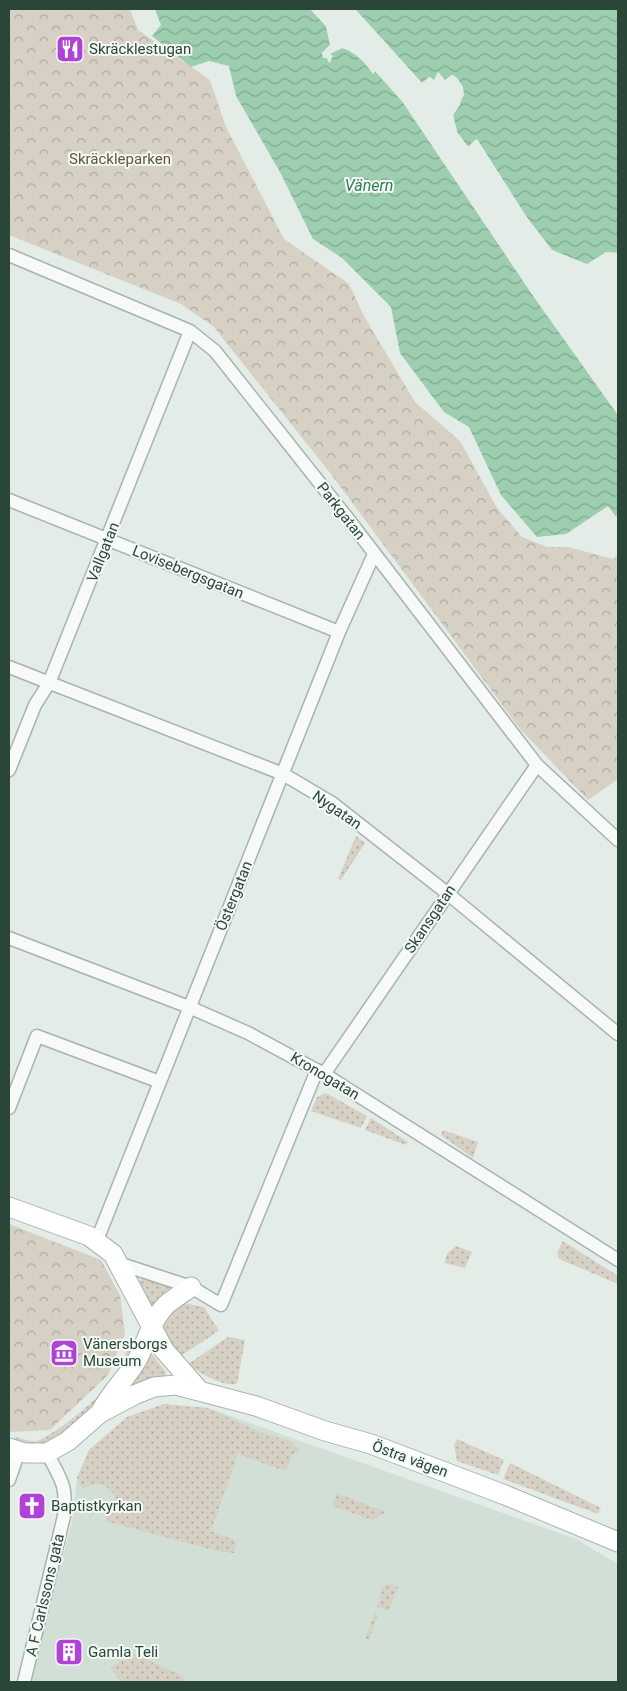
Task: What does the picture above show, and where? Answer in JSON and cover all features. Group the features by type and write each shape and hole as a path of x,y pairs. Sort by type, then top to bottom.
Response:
{"street":[{"name":"Parkgatan","path":"9,255 190,331 214,351 537,765 618,840"},
{"name":"Vallgatan","path":"9,770 35,705 49,683 108,540 190,331"},
{"name":"Lovisebergsgatan","path":"9,500 340,632"},
{"name":"Östergatan","path":"97,1240 340,632 374,554"},
{"name":"Nygatan","path":"9,667 283,774 332,803 447,893 618,1034"},
{"name":"Skansgatan","path":"191,1288 221,1305 321,1072 537,765"},
{"name":"Kronogatan","path":"9,938 189,1007 248,1033 321,1072 618,1260"},
{"path":"9,1108 37,1036 160,1082"},
{"path":"9,1207 97,1240 113,1254 121,1264 151,1328 164,1350 198,1389"},
{"path":"121,1264 191,1288"},
{"path":"9,1480 14,1449 47,1453 68,1441 100,1413 108,1397 121,1383 137,1360 151,1328 166,1305 191,1288"},
{"name":"Östra vägen","path":"100,1413 154,1387 169,1384 198,1389 256,1406 325,1431 372,1444 505,1495 618,1542"},
{"name":"A F Carlssons gata","path":"24,1682 66,1502 63,1481 47,1453"}],"shaded area":[{"path":"164,1404 208,1408 576,1539 618,1564 618,1682 28,1682 72,1522 77,1478 89,1450 127,1417"}],"green space":[{"name":"Skräckleparken","path":"9,9 130,9 138,30 210,80 226,127 284,239 349,284 364,316 415,402 460,441 497,508 522,537 547,547 568,547 613,559 618,556 618,779 588,800 520,729 331,474 213,326 181,304 9,235"},
{"path":"356,836 365,843 341,880 338,879"},
{"path":"326,1093 367,1116 361,1128 311,1111 317,1097"},
{"path":"371,1118 408,1142 406,1145 365,1130"},
{"path":"443,1130 478,1142 473,1158 441,1135"},
{"path":"9,1224 101,1260 120,1295 125,1334 108,1375 50,1430 9,1432"},
{"path":"563,1241 618,1276 618,1284 559,1259 557,1253"},
{"path":"456,1246 472,1252 465,1268 444,1263 447,1254"},
{"path":"145,1279 169,1287 177,1293 158,1310 149,1307 138,1280"},
{"path":"183,1303 204,1307 219,1331 179,1357 163,1328 167,1316"},
{"path":"228,1337 245,1340 237,1384 217,1381 188,1364"},
{"path":"130,1343 138,1347 96,1404 71,1429 58,1439 39,1446 13,1442 15,1437 35,1442 45,1437 56,1431 91,1403 110,1384 116,1375"},
{"path":"149,1350 166,1372 165,1377 131,1388"},
{"path":"164,1404 208,1408 262,1433 290,1441 301,1452 293,1454 285,1471 238,1454 211,1531 237,1541 234,1553 217,1551 105,1521 115,1510 115,1495 108,1488 96,1484 83,1489 77,1478 89,1450 127,1417"},
{"path":"457,1439 504,1460 498,1475 457,1461 454,1445"},
{"path":"510,1463 601,1508 598,1514 503,1479"},
{"path":"336,1493 386,1512 372,1520 333,1506"},
{"path":"390,1584 398,1587 388,1611 377,1607 384,1585"},
{"path":"375,1612 377,1618 369,1640 365,1638"},
{"path":"134,1654 183,1676 187,1682 122,1682 110,1668"}],"water":[{"name":"Vänern","path":"155,9 310,9 326,26 330,45 322,53 331,63 330,54 342,48 360,58 373,74 375,71 402,101 534,297 618,415 618,511 616,517 608,506 566,534 537,537 501,495 469,427 444,412 400,353 391,307 342,258 313,239 280,172 236,96 229,66 209,61 191,67 152,36 161,25"},
{"path":"355,9 618,9 618,253 606,252 587,265 552,250 528,219 477,139 468,147 457,132 453,115 460,105 463,87 452,75 445,80 438,72 434,81 429,77 422,83"}],"pier":[{"path":"310,9 313,9 328,25 332,45 329,51 342,45 353,49 368,62 373,70 377,69 404,99 536,295 618,410 618,415 534,297 402,101 375,71 373,74 366,64 352,51 342,48 333,52 330,54 333,56 329,63 327,58 323,58 322,53 330,45 326,26"},
{"path":"352,9 355,9 422,83 430,77 434,80 438,72 445,80 453,75 458,79 463,87 464,95 453,115 457,132 468,147 476,139 528,219 552,250 587,264 606,252 618,253 618,255 606,254 587,267 550,252 525,221 476,143 467,149 454,133 451,114 462,95 456,81 452,78 445,82 438,75 435,83 429,80 421,85"}],"place":[{"name":"Skräcklestugan","path":"70,49"},
{"name":"Vänersborgs Museum","path":"64,1353"},
{"name":"Baptistkyrkan","path":"32,1506"},
{"name":"Gamla Teli","path":"69,1652"}]}
